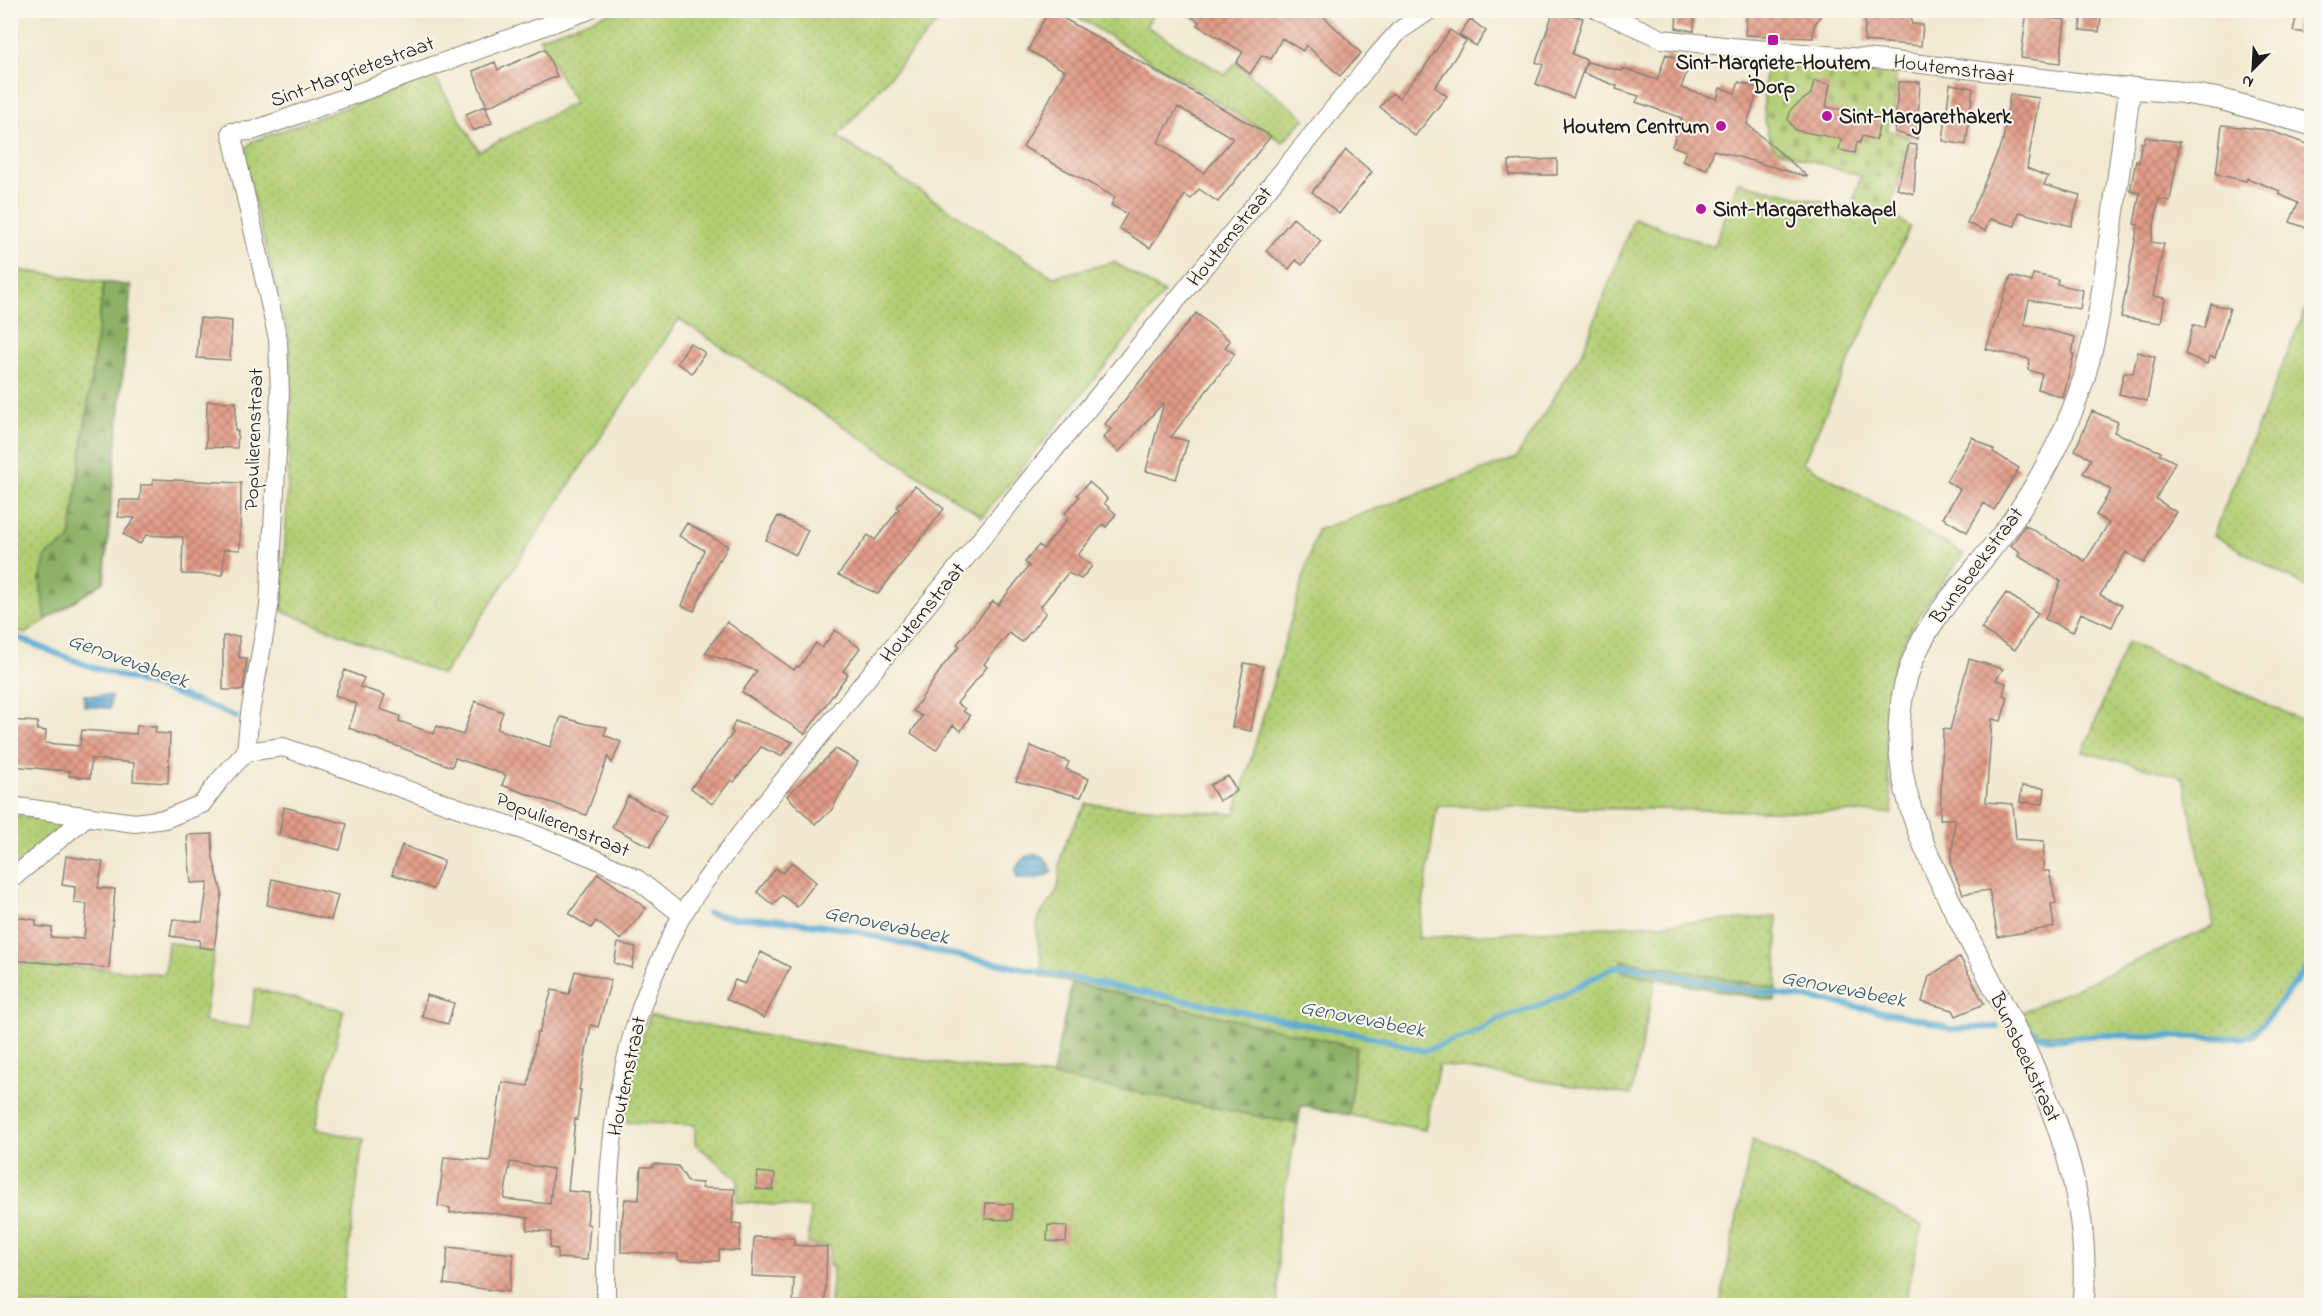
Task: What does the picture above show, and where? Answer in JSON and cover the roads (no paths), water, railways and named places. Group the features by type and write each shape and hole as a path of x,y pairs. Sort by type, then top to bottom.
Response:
{"street":[{"name":"Sint-Margrietestraat","path":"231,132 252,131 589,10"},
{"name":"Houtemstraat","path":"606,1305 606,1207 609,1152 627,1048 653,974 682,915 755,815 1375,58 1399,30 1430,10"},
{"name":"Houtemstraat","path":"1598,10 1631,18 1662,39 1704,45 1886,60 2178,92 2220,99 2312,125"},
{"name":"Bunsbeekstraat","path":"2083,1305 2084,1262 2075,1179 2056,1116 1920,837 1909,807 1902,773 1899,735 1902,696 1924,636 1948,599 2009,526 2060,438 2079,393 2101,304 2130,88"},
{"name":"Populierenstraat","path":"231,132 278,339 280,393 269,607 250,713 246,752 283,747 531,833 596,859 637,879 682,915"},
{"path":"10,806 135,822 165,819 202,804 219,781 246,752"},
{"path":"10,879 86,817"}],"water":[{"path":"84,695 111,696 110,708 84,706"},
{"path":"1036,854 1047,860 1052,872 1035,879 1017,878 1015,870 1019,863 1026,857"}],"waterway":[{"name":"Genovevabeek","path":"10,635 236,717"},
{"name":"Genovevabeek","path":"708,913 733,918 773,919 847,929 929,950 1386,1040 1424,1051 1471,1035 1500,1019 1546,1003 1612,968 1631,966 1741,989 1827,1001 1924,1020 1950,1029 1997,1027"},
{"name":"Genovevabeek","path":"2029,1029 2051,1039 2102,1035 2245,1038 2263,1024 2305,970 2312,965"}],"place":[{"name":"Sint-Margriete-Houtem Dorp","path":"1773,40"},
{"name":"Sint-Margarethakerk","path":"1827,116"},
{"name":"Houtem Centrum","path":"1721,126"},
{"name":"Sint-Margarethakapel","path":"1701,209"}]}
